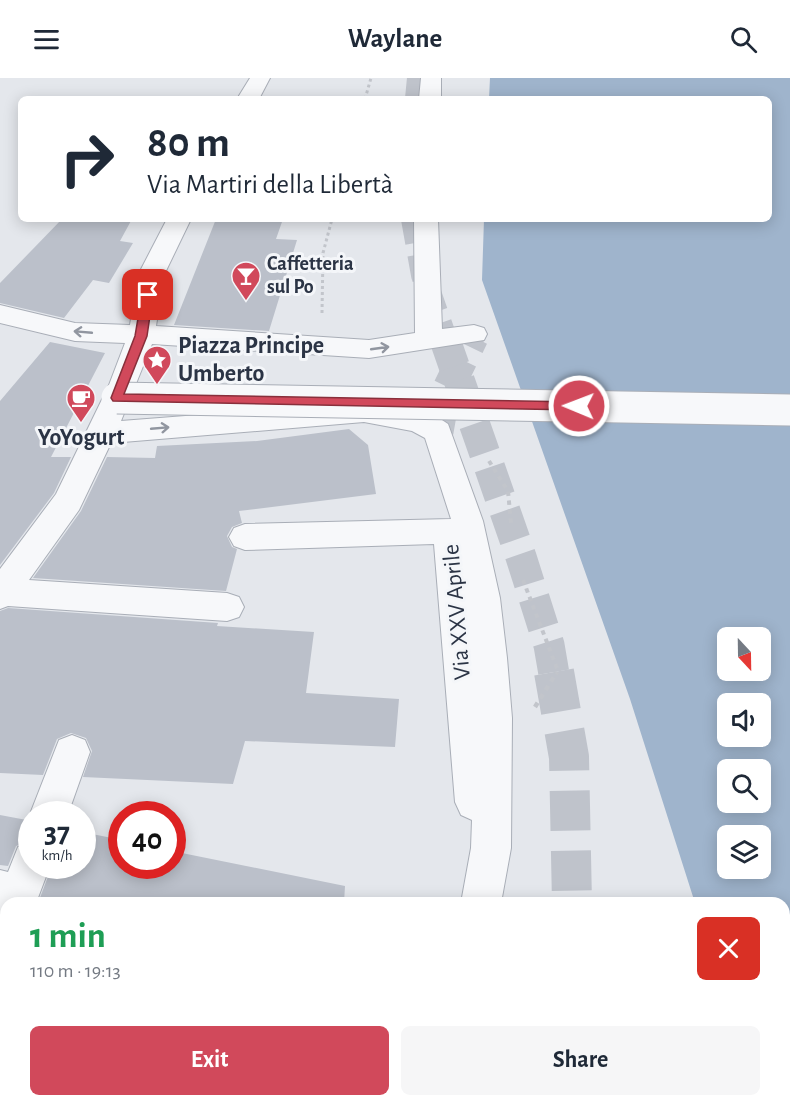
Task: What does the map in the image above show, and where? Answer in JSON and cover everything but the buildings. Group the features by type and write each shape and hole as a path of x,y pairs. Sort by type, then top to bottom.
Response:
{"street":[{"path":"250,96 260,78"},
{"path":"430,96 431,78"},
{"path":"1,594 68,501 101,433 120,392 141,336 151,275 177,222"},
{"path":"426,222 429,341"},
{"path":"0,314 75,332 194,336 369,349 474,334"},
{"path":"120,392 177,386 790,396"},
{"path":"120,392 790,411"},
{"name":"Via XXV Aprile","path":"101,433 364,412 412,420 426,424 438,432 467,521 483,598 490,658 494,718 491,848 482,897"},
{"name":"Via XXV Aprile","path":"245,537 449,531 482,897"},
{"path":"1,594 227,607"},
{"path":"54,801 72,752"}],"path":[{"path":"366,96 371,78"},
{"path":"321,346 323,253 331,222"}],"water":[{"path":"490,78 790,78 790,897 693,897 630,699 482,280 484,222 772,222 772,96 489,96"}],"tunnel":[{"path":"417,96 419,78"},
{"path":"414,222 423,275 445,338"},
{"path":"472,338 474,334"},
{"path":"444,337 521,557 549,645 554,674"},
{"path":"438,432 444,397 473,337"},
{"path":"554,672 569,757 572,897"}],"place":[{"name":"Caffetteria sul Po","path":"246,302"},
{"name":"Piazza Principe Umberto","path":"157,386"},
{"name":"YoYogurt","path":"81,424"}],"route":[{"path":"148,295 141,336 117,398 579,406"}]}
